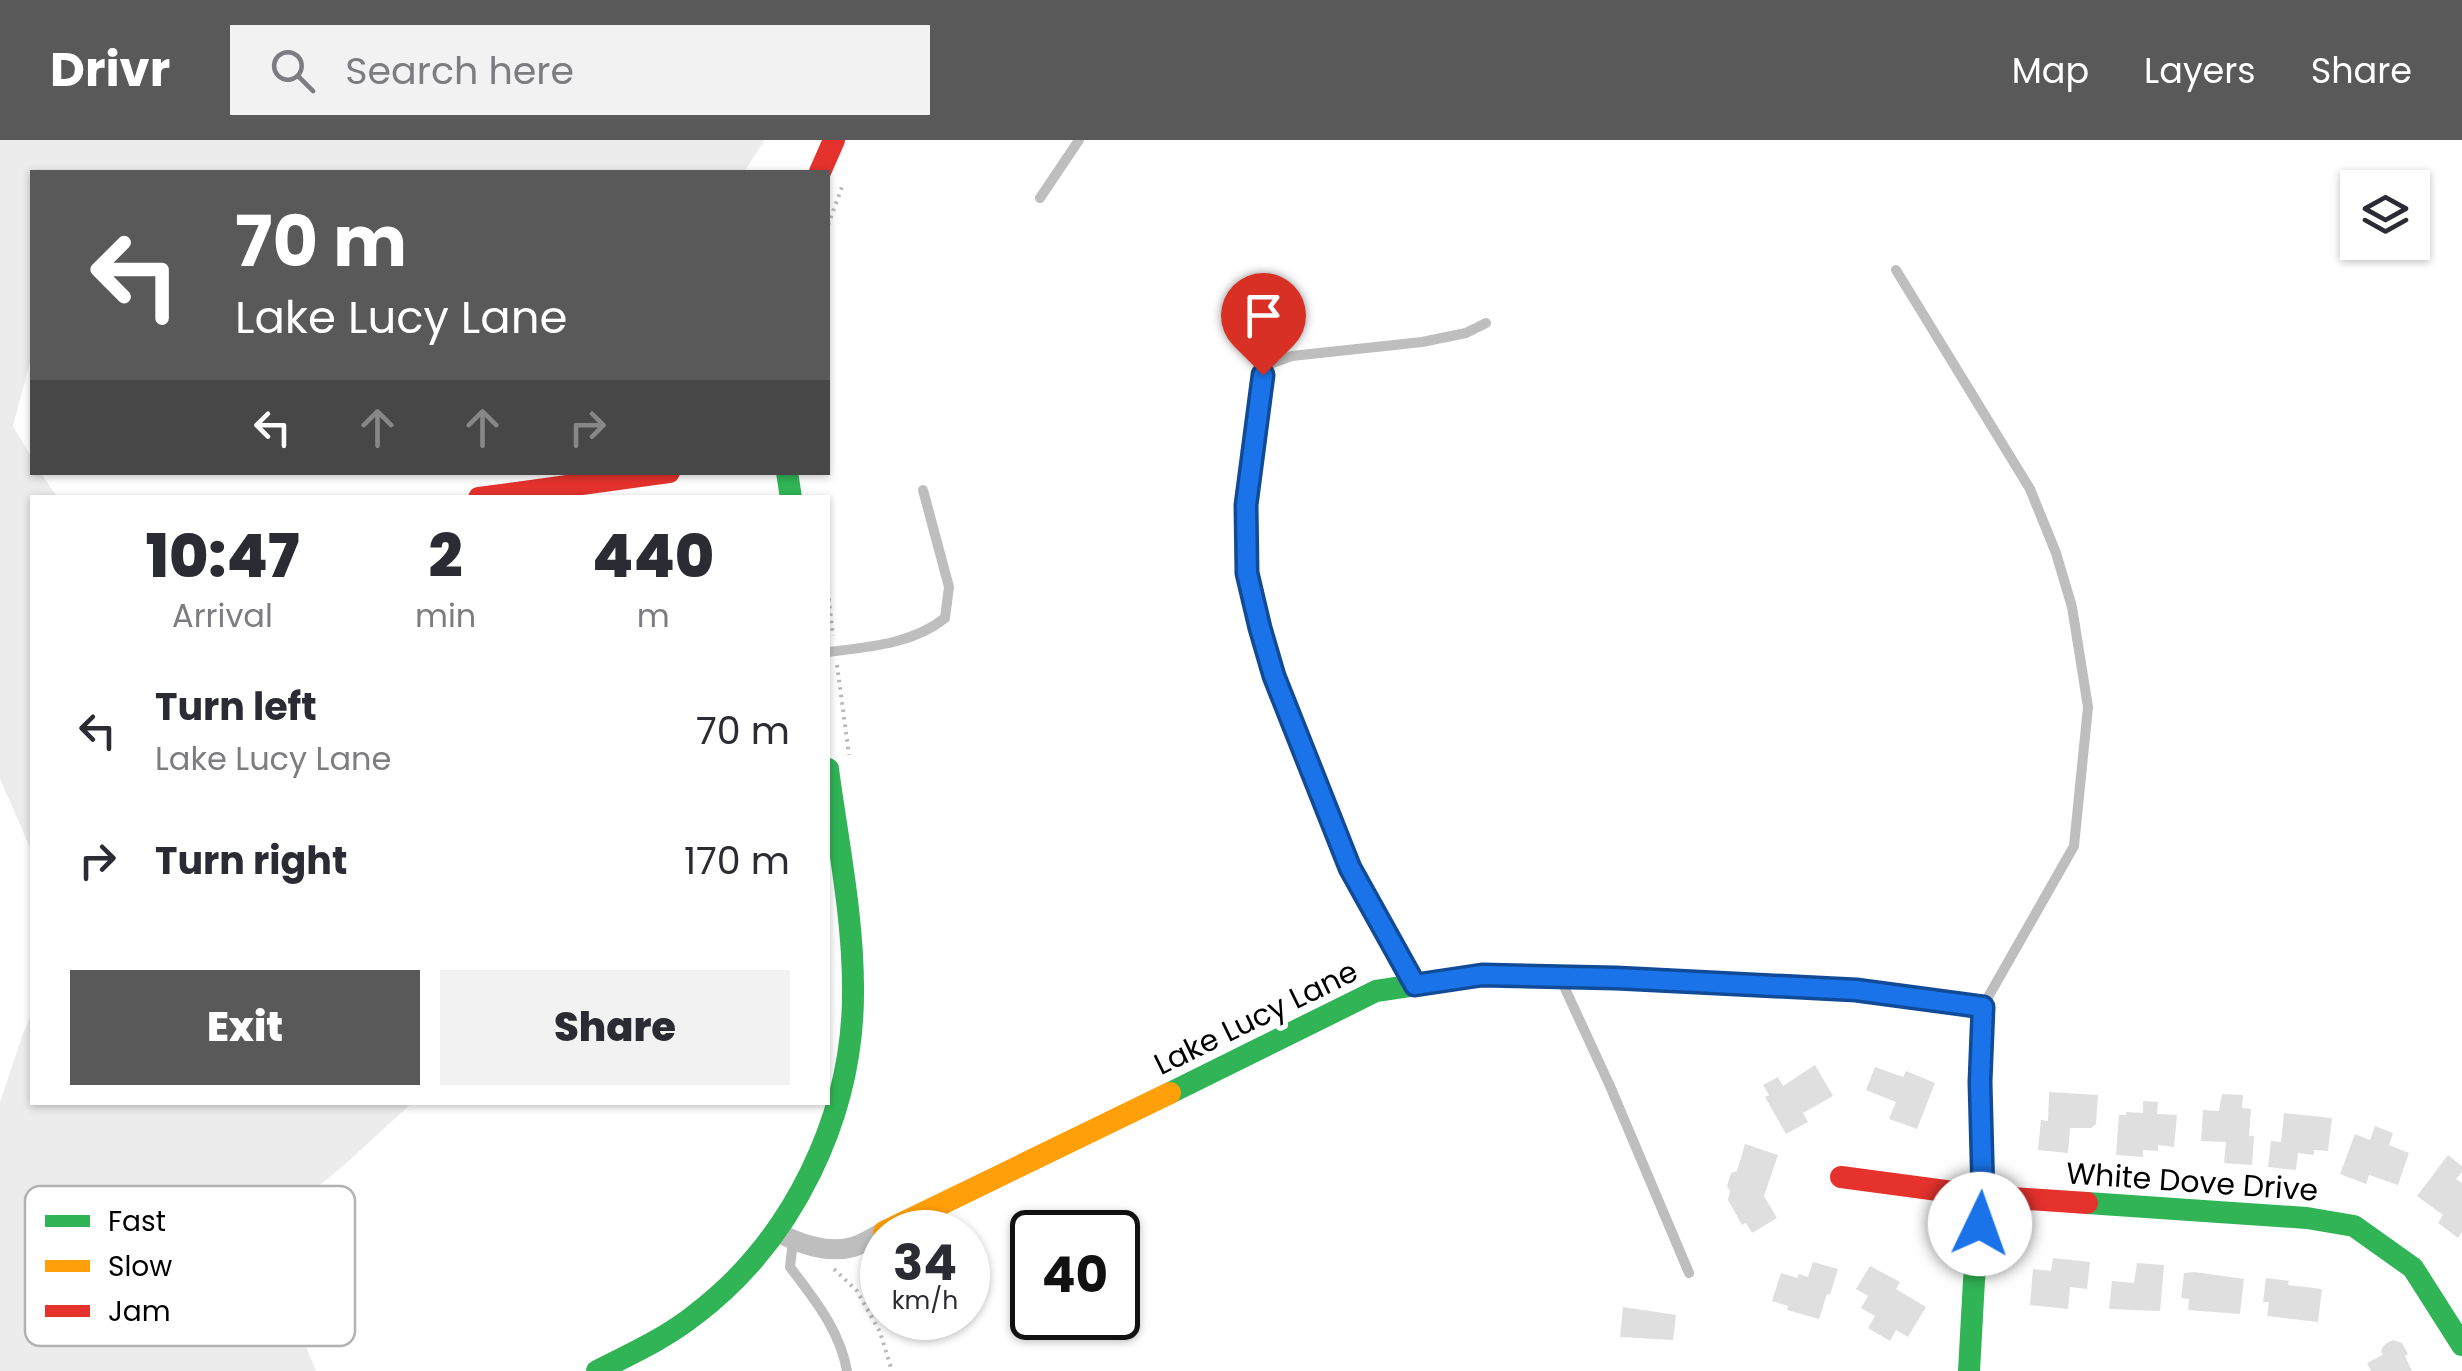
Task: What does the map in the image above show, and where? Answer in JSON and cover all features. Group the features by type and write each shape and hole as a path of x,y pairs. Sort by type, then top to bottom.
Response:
{"street":[{"path":"821,170 834,140"},
{"path":"501,495 648,475"},
{"path":"597,1371 680,1326 785,1236 825,1139 840,1096 851,1044 853,998 830,785"},
{"name":"Lake Lucy Lane","path":"931,1210 1376,991 1482,975 1560,976 1856,990 1983,1007"},
{"path":"1969,1371 1983,1196 1983,1007"},
{"name":"White Dove Drive","path":"1841,1177 1983,1196 2307,1218 2354,1226 2412,1268 2462,1345"},
{"name":"Lake Lucy Lane","path":"785,1236 821,1248 852,1248 860,1244"}],"lane":[{"path":"1040,198 1079,140"},
{"path":"1896,270 2030,489 2056,553 2072,607 2088,707 2074,846 1983,1007"},
{"path":"1415,985 1350,868 1274,676 1247,573 1246,505 1263,375 1272,363 1292,356 1422,342 1466,333 1486,323"},
{"path":"831,652 916,636 945,618 948,587 924,490"},
{"path":"1560,976 1689,1273"},
{"path":"785,1236 790,1267 836,1334 847,1371"}],"path":[{"path":"831,652 849,758"},
{"path":"821,1248 831,1267 857,1292 880,1332 892,1371"}],"shaded area":[{"path":"0,140 765,140 745,170 30,170 30,362 13,426 30,455 30,475 42,475 56,495 30,495 30,847 0,779"},
{"path":"30,1018 30,1105 410,1105 319,1186 25,1186 25,1346 306,1346 316,1371 0,1371 0,1102"}],"building":[{"path":"1815,1065 1833,1096 1803,1113 1808,1122 1786,1134 1765,1097 1769,1095 1763,1085 1778,1077 1783,1086"},
{"path":"1875,1067 1903,1077 1906,1071 1935,1083 1917,1129 1889,1119 1896,1102 1866,1090"},
{"path":"2049,1092 2098,1095 2096,1124 2091,1128 2070,1128 2068,1153 2038,1150 2041,1120 2048,1121"},
{"path":"2222,1094 2243,1095 2242,1108 2251,1109 2252,1165 2224,1163 2226,1142 2201,1141 2203,1110 2219,1111"},
{"path":"2143,1101 2158,1102 2157,1114 2177,1115 2174,1147 2158,1145 2158,1151 2143,1150 2143,1157 2116,1155 2119,1115 2143,1113"},
{"path":"2284,1113 2332,1118 2328,1151 2314,1150 2314,1155 2298,1153 2296,1170 2268,1167 2271,1141 2281,1142"},
{"path":"2375,1126 2393,1133 2389,1145 2409,1153 2398,1185 2369,1175 2366,1184 2340,1174 2355,1134 2370,1140"},
{"path":"1745,1144 1778,1155 1764,1196 1777,1218 1752,1233 1746,1223 1742,1225 1728,1200 1727,1186 1731,1173 1737,1171"},
{"path":"2448,1155 2462,1166 2456,1179 2462,1183 2462,1232 2458,1238 2438,1223 2443,1215 2417,1196"},
{"path":"2053,1258 2090,1262 2087,1289 2070,1287 2068,1309 2030,1305 2033,1269 2051,1271"},
{"path":"1813,1262 1838,1269 1819,1319 1787,1310 1788,1306 1772,1301 1781,1273 1808,1277"},
{"path":"2137,1263 2164,1265 2160,1311 2109,1309 2112,1281 2134,1283"},
{"path":"1870,1266 1900,1282 1896,1289 1926,1307 1908,1337 1896,1330 1890,1341 1868,1328 1875,1316 1861,1308 1868,1296 1856,1289"},
{"path":"2184,1273 2244,1279 2240,1314 2188,1310 2189,1299 2181,1298"},
{"path":"2266,1278 2322,1289 2318,1322 2267,1316 2269,1302 2263,1302"},
{"path":"1623,1307 1676,1315 1673,1340 1620,1337"},
{"path":"2393,1340 2402,1343 2412,1371 2371,1371 2367,1363 2382,1355 2385,1344"}],"traffic: fast":[{"path":"787,475 791,495"},
{"path":"597,1371 673,1331 731,1284 788,1213 828,1130 842,1086 853,996 848,911 830,783"},
{"path":"1170,1093 1376,991 1482,975 1856,990 1983,1007 1983,1196 1969,1371"},
{"path":"2087,1203 2307,1218 2354,1226 2413,1268 2462,1345"}],"traffic: slow":[{"path":"929,1210 1170,1093"}],"traffic: jam":[{"path":"821,170 834,140"},
{"path":"501,495 647,475"},
{"path":"1841,1177 1983,1196 2087,1203"}],"route":[{"path":"1263,375 1246,505 1247,573 1260,628 1274,676 1350,868 1415,985 1482,975 1616,978 1856,990 1983,1007 1980,1224"}]}
